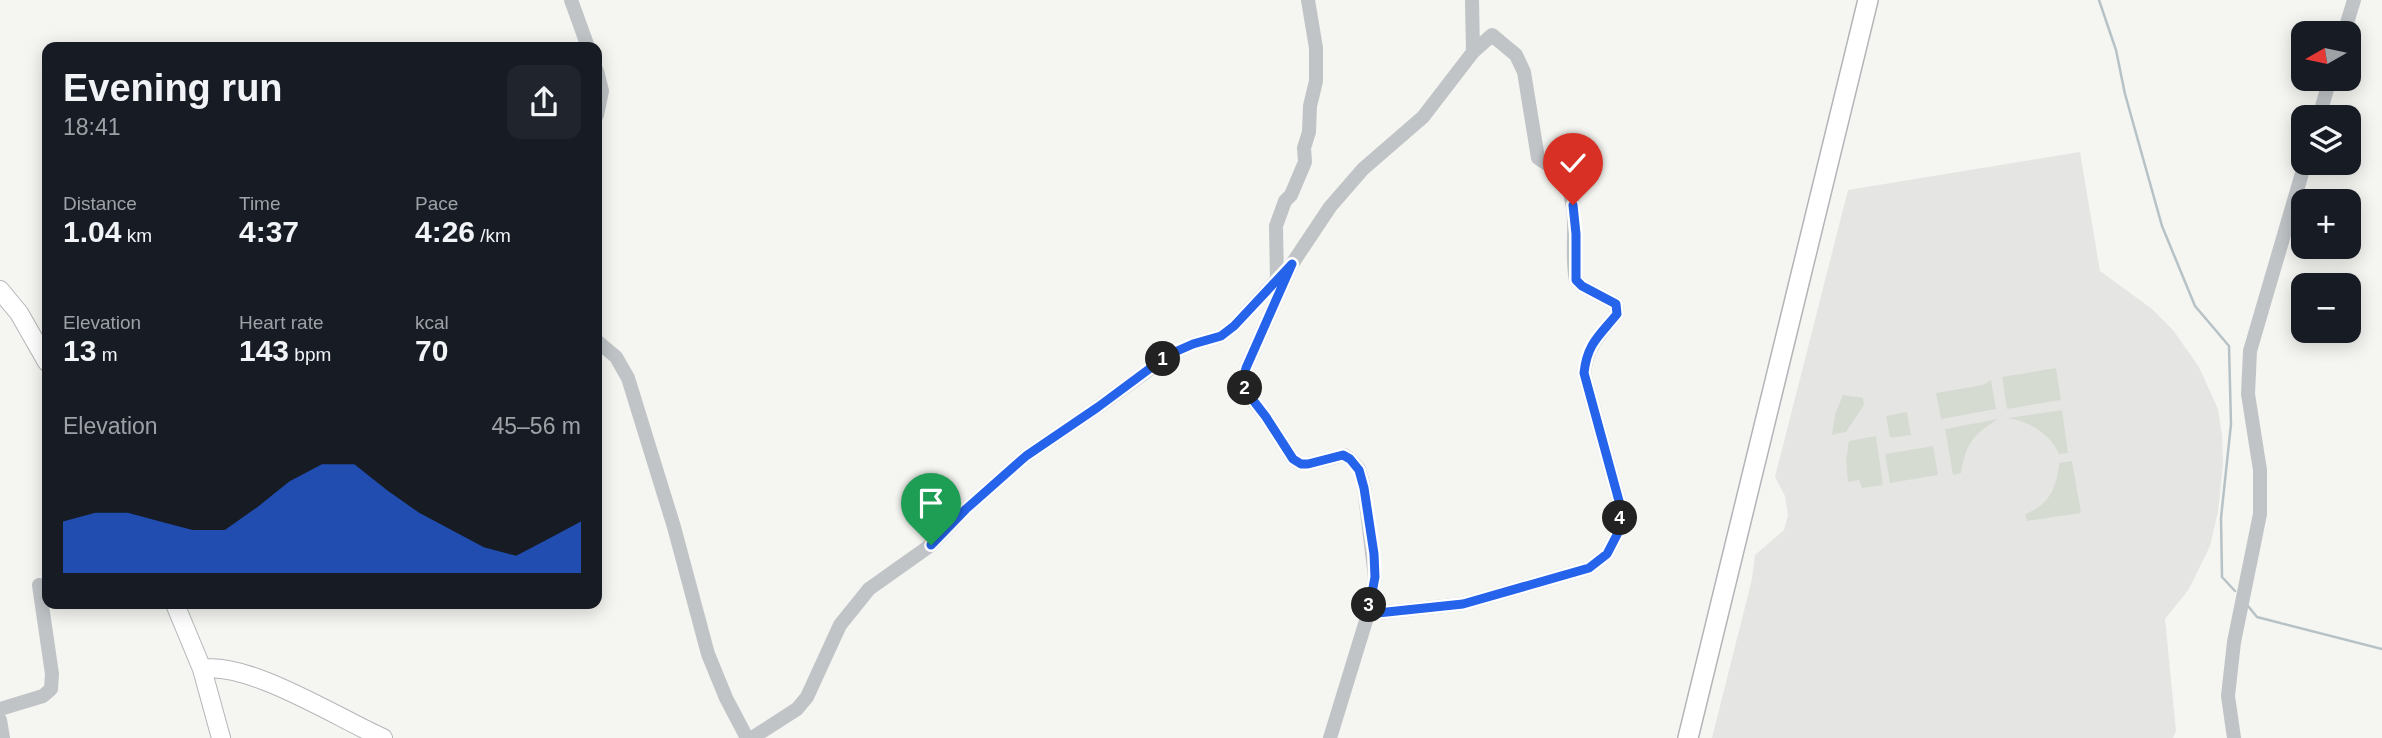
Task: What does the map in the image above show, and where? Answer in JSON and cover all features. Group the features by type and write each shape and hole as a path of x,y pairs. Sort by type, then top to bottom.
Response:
{"highway":[{"path":"1688,738 1868,0"}],"main road":[{"path":"0,290 19,313 42,353"},
{"path":"177,609 202,669 221,738"},
{"path":"202,669 220,667 239,671 303,698 383,738"}],"street":[{"path":"571,0 586,42"},
{"path":"1277,280 1276,226 1285,201 1291,195 1305,162 1304,148 1309,132 1310,106 1316,81 1316,48 1308,0"},
{"path":"1472,0 1473,52"},
{"path":"2348,21 2354,0"},
{"path":"602,345 616,357 628,378 674,527 708,654 726,698 749,738 797,709 807,697 839,625 869,589 931,545 966,509 1026,456 1168,355 1221,336 1234,326 1292,264 1346,188 1363,169 1423,117 1473,52 1492,35 1516,55 1524,72 1538,158 1564,177 1573,205 1576,280 1616,304 1617,314 1596,338 1586,356 1584,373 1619,501 1620,529 1607,554 1589,568 1463,604 1368,614"},
{"path":"2234,738 2228,696 2234,642 2260,514 2260,470 2248,394 2250,351 2301,175"},
{"path":"1292,264 1246,368 1243,380 1246,391 1293,459 1301,464 1308,464 1343,455 1359,470 1374,554 1375,577 1368,614 1330,738"},
{"path":"39,585 42,606"},
{"path":"0,709 43,696 51,689 52,674 43,609"},
{"path":"0,720 3,738"}],"shaded area":[{"path":"2080,152 2100,271 2152,309 2173,330 2199,367 2218,409 2223,464 2218,512 2210,546 2189,589 2165,619 2176,731 2173,738 1712,738 1752,579 1755,555 1784,530 1788,515 1785,496 1775,477 1848,190"},
{"path":"2056,368 2061,400 2007,409 2002,377"},
{"path":"1991,380 1996,409 1941,419 1936,393 1983,385"},
{"path":"1843,395 1863,398 1864,405 1846,432 1832,435 1835,414"},
{"path":"2062,410 2068,453 2059,454 2045,434 2024,422 2008,418"},
{"path":"1907,412 1911,435 1890,438 1886,416"},
{"path":"1998,419 1972,441 1965,454 1961,473 1953,475 1945,429"},
{"path":"1876,436 1883,485 1862,488 1859,480 1848,482 1846,460 1849,441"},
{"path":"1933,446 1938,475 1890,483 1885,454"},
{"path":"2072,461 2081,513 2027,521 2025,514 2040,506 2054,488 2059,463"}],"waterway":[{"path":"2099,0 2116,50 2125,94 2162,226 2195,306 2229,346 2231,424 2221,518 2222,577 2235,591"},
{"path":"2248,606 2257,617 2382,649"}],"route":[{"path":"931,545 966,509 1026,456 1168,355 1221,336 1234,326 1292,264 1243,380 1246,391 1293,459 1301,464 1308,464 1343,455 1359,470 1374,554 1375,577 1368,614 1463,604 1589,568 1607,554 1620,529 1619,501 1584,373 1586,356 1596,338 1617,314 1617,309 1616,304 1576,280 1573,205"}]}
